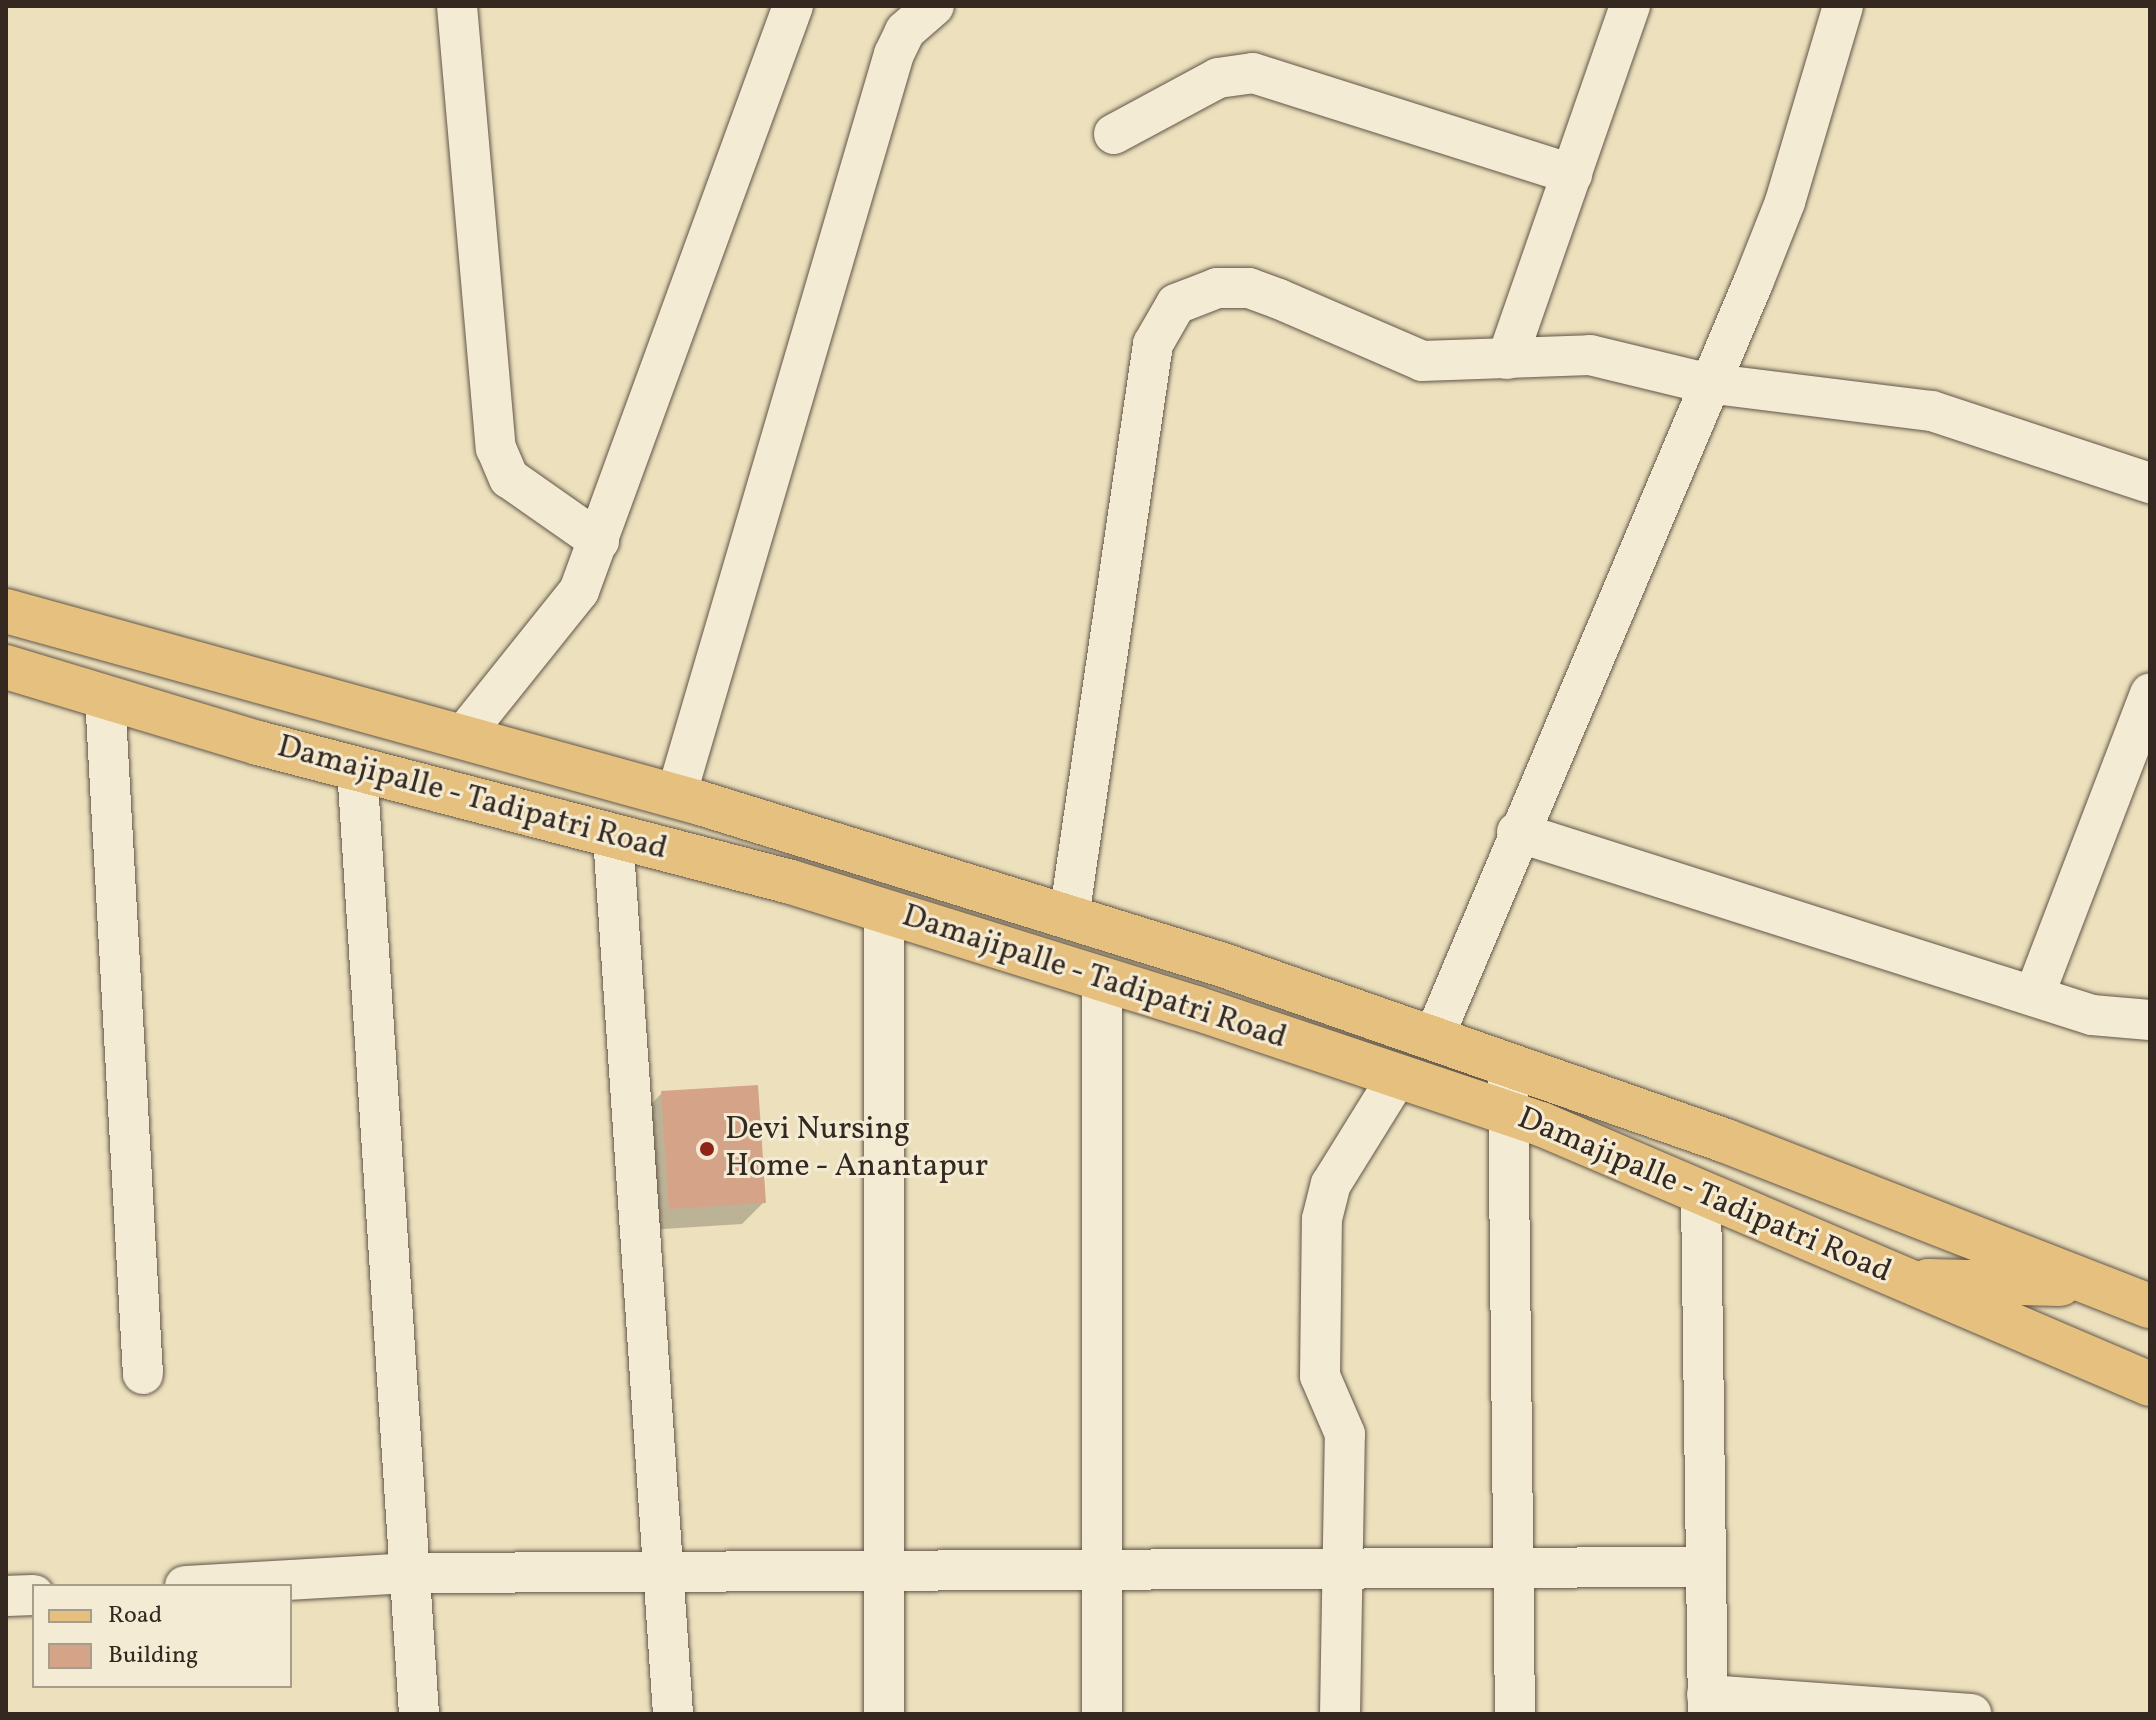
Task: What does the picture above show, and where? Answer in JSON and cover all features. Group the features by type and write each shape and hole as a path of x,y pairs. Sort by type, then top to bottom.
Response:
{"main road":[{"name":"Damajipalle - Tadipatri Road","path":"6,611 676,796 1069,917 1726,1141 2150,1306"},
{"name":"Damajipalle - Tadipatri Road","path":"6,667 357,768 884,911 1398,1076 1508,1113 2150,1384"},
{"path":"1905,1280 2150,1285"}],"street":[{"path":"457,6 496,448 509,478 599,541"},
{"path":"462,737 554,628 579,591 793,6"},
{"path":"676,796 894,54 905,31 934,6"},
{"path":"1507,359 1630,6"},
{"path":"1433,1039 1517,832 1785,202 1843,6"},
{"path":"1114,134 1218,78 1253,73 1572,174"},
{"path":"1069,917 1153,344 1176,304 1217,288 1249,288 1422,361 1590,355 1706,383 1932,411 2150,483"},
{"path":"2034,996 2150,694"},
{"path":"105,697 143,1374"},
{"path":"357,768 419,1714"},
{"path":"1517,832 2092,1015 2150,1020"},
{"path":"613,836 673,1714"},
{"path":"884,911 884,1714"},
{"path":"1102,979 1102,1714"},
{"path":"1507,1065 1515,1714"},
{"path":"1340,1714 1345,1434 1320,1376 1322,1219 1331,1184 1398,1076"},
{"path":"1701,1193 1708,1704 1971,1714"},
{"path":"220,1584 410,1573 1706,1567"},
{"path":"6,1596 32,1595"}],"building":[{"path":"758,1085 766,1203 669,1209 661,1091"}],"place":[{"name":"Devi Nursing Home - Anantapur","path":"707,1149"}]}
